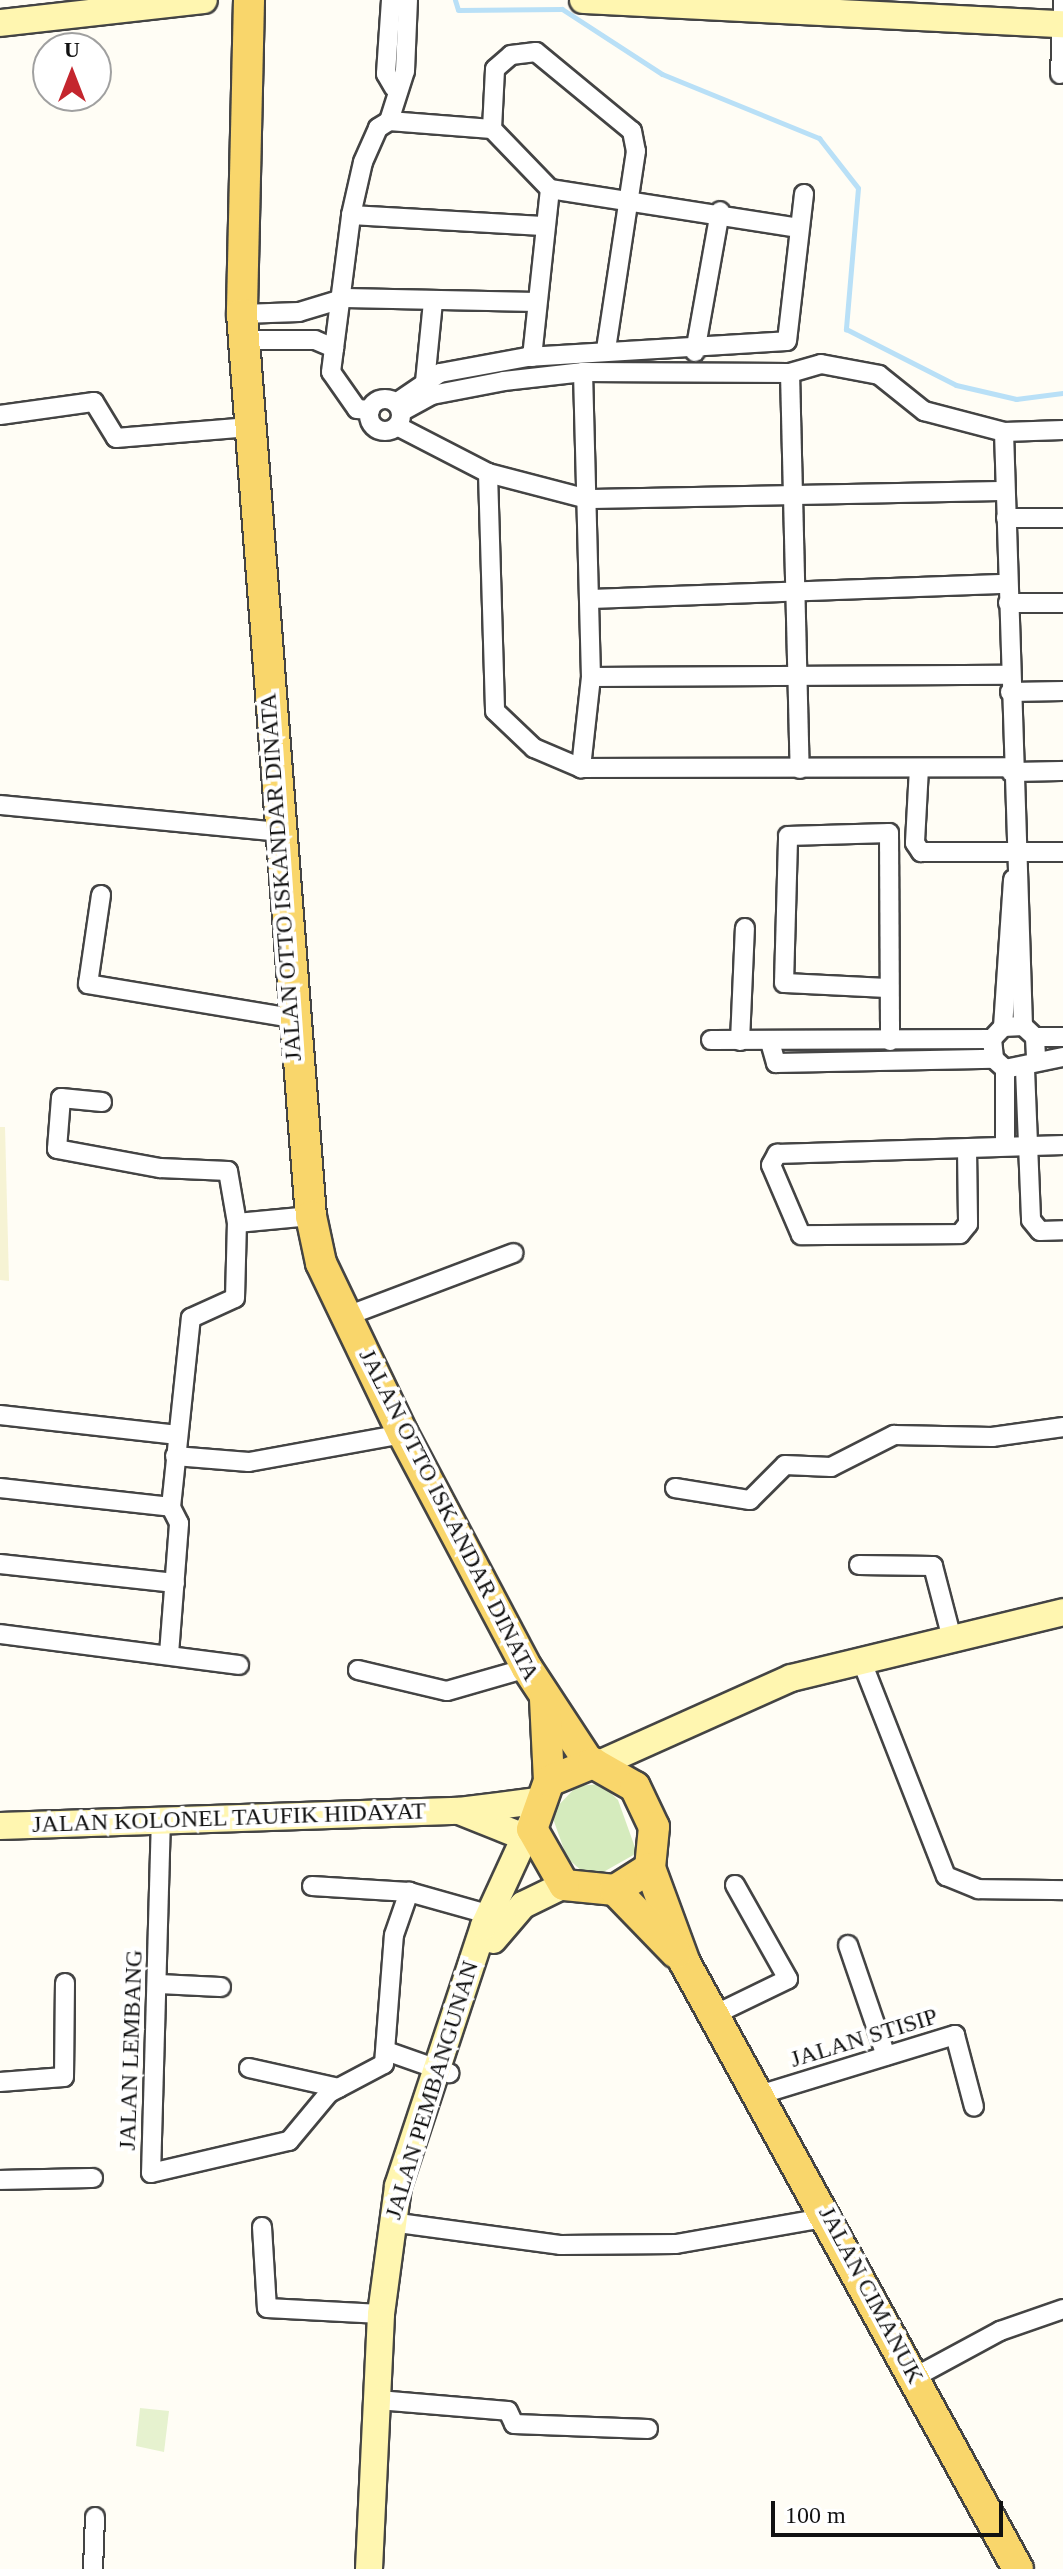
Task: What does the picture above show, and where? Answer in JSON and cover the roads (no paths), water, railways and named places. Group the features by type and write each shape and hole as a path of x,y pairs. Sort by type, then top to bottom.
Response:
{"main road":[{"path":"0,23 204,0"},
{"name":"JALAN OTTO ISKANDAR DINATA","path":"249,0 242,327 291,1018 311,1216 321,1263 403,1434 527,1668 545,1698 594,1764"},
{"path":"583,0 692,3 1063,24"},
{"path":"459,1811 536,1815 594,1764 791,1678 1063,1612"},
{"path":"545,1698 536,1815 564,1885"},
{"path":"635,1787 660,1734"},
{"path":"594,1764 635,1787 654,1827 650,1868 685,1963"},
{"name":"JALAN KOLONEL TAUFIK HIDAYAT","path":"4,1833 161,1817 459,1811 536,1815"},
{"name":"JALAN PEMBANGUNAN","path":"384,2412 381,2314 398,2223 442,2070 505,1908 536,1815"},
{"path":"505,1908 564,1885 615,1890 650,1868"},
{"path":"615,1890 685,1963"},
{"name":"JALAN CIMANUK","path":"685,1963 762,2094 1018,2569"},
{"name":"JALAN PEMBANGUNAN","path":"376,2566 398,2223"}],"street":[{"path":"391,0 386,74 394,88"},
{"path":"389,121 394,88 405,71 408,0"},
{"path":"1060,74 1063,0"},
{"path":"492,129 495,69 511,55 536,52 632,131 628,205 606,350"},
{"path":"799,228 720,211 628,205 550,189 492,129 389,121 378,128 363,162 351,215 345,298 331,372 357,409 370,410 381,400 488,473 588,499 1004,491"},
{"path":"532,357 543,226 550,189"},
{"path":"425,382 532,357 606,350 695,352 787,341 804,194"},
{"path":"695,352 720,211"},
{"path":"351,215 543,226"},
{"path":"242,327 345,298 536,302"},
{"path":"398,414 425,382 433,302"},
{"path":"242,327 315,340 334,348"},
{"path":"370,410 377,429 432,395 583,372 790,373 821,364 865,371 924,411 1004,432 1063,430"},
{"path":"581,768 591,677 583,372"},
{"path":"790,373 795,677 800,769"},
{"path":"0,415 94,402 116,438 250,427"},
{"path":"1004,432 1014,876 998,1033 1005,1145"},
{"path":"488,473 495,711 534,748 581,768 1063,771"},
{"path":"1006,518 1063,518"},
{"path":"591,599 794,587 1007,584"},
{"path":"1008,603 1063,603"},
{"path":"591,677 795,677 1009,683 1063,691"},
{"path":"919,768 915,843 921,852 1063,852"},
{"path":"0,805 278,832"},
{"path":"888,988 784,983 788,836 889,833 890,1041"},
{"path":"1014,876 1024,912 1030,1063 1027,1145 1032,1225 1063,1230"},
{"path":"101,895 88,984 291,1018"},
{"path":"740,1041 745,928"},
{"path":"711,1040 890,1041 1029,1032 1063,1037"},
{"path":"770,1042 776,1063 999,1064 1063,1057"},
{"path":"102,1102 61,1098 57,1149 160,1168 222,1168 232,1177 237,1223 235,1298 191,1318 171,1507 179,1523 169,1654"},
{"path":"967,1149 968,1224 960,1234 801,1235 771,1165 777,1154 1063,1145"},
{"path":"237,1223 311,1216"},
{"path":"347,1316 514,1253"},
{"path":"0,1415 178,1435"},
{"path":"675,1488 750,1500 785,1465 831,1467 894,1435 992,1437 1063,1427"},
{"path":"175,1456 249,1462 403,1434"},
{"path":"0,1488 171,1507"},
{"path":"0,1564 175,1583"},
{"path":"859,1565 933,1566 952,1639"},
{"path":"0,1634 239,1665"},
{"path":"862,1662 946,1876 978,1889 1063,1890"},
{"path":"358,1670 447,1691 527,1668"},
{"name":"JALAN LEMBANG","path":"161,1817 151,2173 289,2141 307,2114 339,2088 371,2074 389,2052"},
{"path":"718,2018 788,1979 735,1885"},
{"path":"312,1886 409,1892 505,1908"},
{"path":"409,1892 394,1935 389,2052 442,2070"},
{"path":"848,1945 886,2056"},
{"path":"0,2082 64,2077 65,1983"},
{"path":"158,1984 221,1987"},
{"name":"JALAN STISIP","path":"762,2094 955,2035 974,2107"},
{"path":"249,2068 339,2088"},
{"path":"0,2180 93,2178"},
{"path":"398,2223 518,2243 676,2244 829,2217"},
{"path":"262,2227 267,2308 381,2314"},
{"path":"915,2377 1000,2331 1063,2309"},
{"path":"384,2412 508,2411 514,2424 648,2429"},
{"path":"93,2569 95,2517"}],"waterway":[{"path":"455,0 458,10 562,9 662,74 819,138 858,188 846,329 956,385 1016,399 1063,393"}]}
